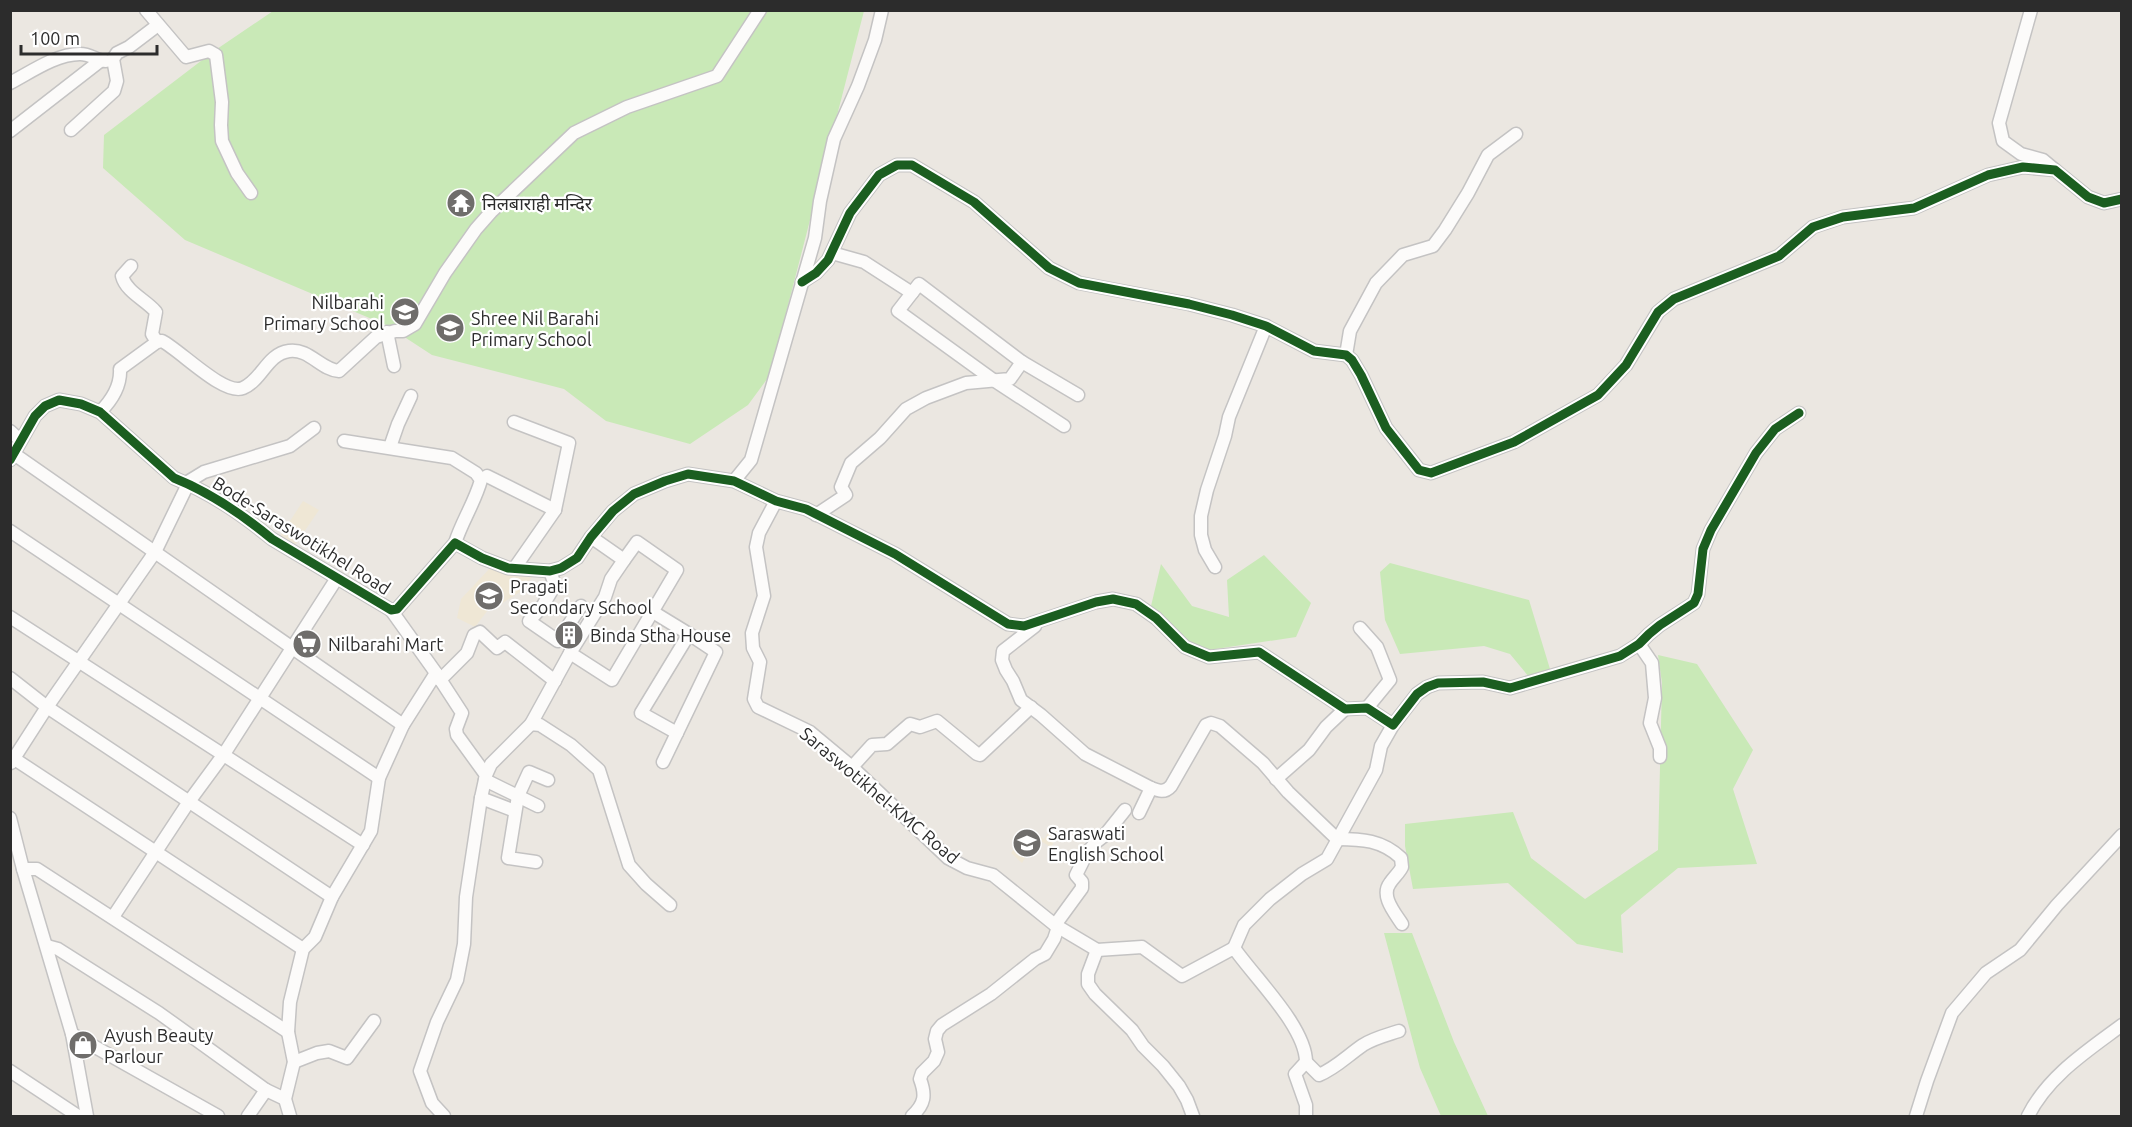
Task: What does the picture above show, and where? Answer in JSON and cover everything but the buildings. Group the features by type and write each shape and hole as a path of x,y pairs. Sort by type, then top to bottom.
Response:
{"street":[{"path":"146,10 186,57 208,51 216,55 222,102 222,141 237,173 251,193"},
{"path":"100,412 115,393 121,380 120,369 157,342 162,341 207,375 234,389 242,388 253,381 274,358 288,351 303,352 333,370 339,371 376,337 403,331 415,324 445,273 476,229 574,133 627,107 717,76 760,10"},
{"path":"734,481 751,460 815,238 820,201 834,140 875,40 882,10"},
{"path":"2031,10 1999,123 2003,141 2021,154 2043,160 2088,197 2104,203 2121,199"},
{"path":"71,130 114,91 117,81 113,59 117,52 129,47 158,25"},
{"path":"10,83 62,58 76,54 92,55 100,61"},
{"path":"10,131 100,61 113,59"},
{"path":"1346,355 1350,331 1377,283 1403,255 1433,246 1446,230 1488,155 1516,134"},
{"path":"802,282 816,273 832,253 850,213 879,175 897,165 912,165 974,202 1049,268 1079,283 1189,304 1266,326 1314,351 1346,355 1361,375 1386,428 1419,470 1431,473 1514,442 1598,395 1626,365 1658,312 1674,299 1779,256 1813,227 1843,217 1914,208 1988,175 2023,167 2055,170"},
{"path":"832,253 864,262 912,293"},
{"path":"131,266 122,276 122,280 156,312 152,334 157,342"},
{"path":"1064,426 992,379 898,311 920,284 1022,362 1078,395"},
{"path":"1215,567 1205,549 1201,535 1201,516 1226,436 1229,417 1266,326"},
{"path":"387,333 394,366"},
{"path":"816,515 846,495 841,487 851,463 880,438 906,410 926,398 966,383 1010,379 1022,362"},
{"path":"390,447 411,396"},
{"name":"Bode-Saraswotikhel Road","path":"12,457 34,416 45,406 59,400 81,404 100,412 174,478 187,483 254,524 272,539 391,610 397,609 455,543"},
{"path":"1193,1116 1179,1086 1143,1046 1132,1030 1095,994 1088,984 1088,974 1096,950 1142,947 1182,976 1234,948 1244,925 1270,899 1302,873 1327,860 1376,770 1380,746 1417,694 1438,683 1484,682 1510,688 1620,656 1694,603 1698,594 1703,549 1711,530 1756,453 1775,429 1798,413"},
{"path":"514,422 569,444 555,510 516,566"},
{"path":"303,949 12,760 117,604 155,552 187,483 204,472 290,446 314,428"},
{"path":"10,431 20,440"},
{"path":"344,441 452,458 476,473 481,480 455,543 482,558 508,568 550,571 561,568 577,558 613,511 634,494 665,481 688,474 734,481 776,501 806,509 895,554 1008,624 1024,626 1096,602 1113,599 1136,604 1156,618 1185,647 1209,657 1259,652 1345,709 1367,708 1393,725"},
{"path":"12,457 155,552 404,725"},
{"path":"487,476 555,510"},
{"name":"Saraswotikhel-KMC Road","path":"776,501 759,533 756,547 764,596 752,633 753,648 759,662 754,699 758,707 810,732 852,766 948,858 967,868 993,875 1056,926 1096,950"},
{"path":"10,531 379,778"},
{"path":"591,537 624,560"},
{"path":"444,1116 432,1103 420,1071 437,1022 456,980 464,944 466,897 481,798 491,765 531,724 571,652 605,597 611,579 638,542 677,570 612,680 571,652 558,640 527,619 542,607 555,585 550,571"},
{"path":"113,917 224,754 337,578"},
{"path":"558,640 581,606"},
{"path":"391,610 462,713 456,735 486,777 538,806"},
{"path":"653,612 716,652 663,762"},
{"path":"10,616 363,845"},
{"path":"1036,622 1035,626 1003,651 1002,660 1019,698 1085,754 1151,789 1168,790 1206,725 1211,723 1220,726 1263,764 1326,831 1337,839 1366,840 1382,844 1401,858 1402,867 1388,885 1387,895 1390,906 1402,924"},
{"path":"1360,628 1377,647 1390,680 1367,708"},
{"path":"290,1116 285,1099 294,1062 288,1032 290,1002 303,949 315,937 332,897 371,831 379,778 404,725 438,676 467,653 474,635 480,632 497,648 505,642 555,681"},
{"path":"677,733 641,713 689,634"},
{"path":"1639,644 1652,663 1655,698 1650,723 1660,748 1660,757"},
{"path":"10,678 47,707 332,897"},
{"path":"852,766 872,745 887,744 910,724 920,727 937,721 980,755 1031,707"},
{"path":"1276,779 1309,750 1326,727 1345,709"},
{"path":"531,724 540,725 571,745 599,770 629,865 670,905"},
{"path":"536,862 508,858 518,796 529,772 548,780"},
{"path":"1139,813 1151,789"},
{"path":"481,798 515,811"},
{"path":"912,1116 924,1102 920,1079 938,1052 935,1039 937,1031 950,1019 991,994 1035,959 1045,954 1054,939 1056,926 1082,888 1082,882 1076,875 1087,853 1125,810"},
{"path":"10,818 72,1034 87,1116"},
{"path":"1917,1116 1952,1013 1986,973 2020,950 2057,905 2121,835"},
{"path":"23,869 37,869 288,1032"},
{"path":"47,946 58,949 159,1012 266,1090 285,1099"},
{"path":"1234,948 1249,970 1263,982 1290,1022 1302,1043 1306,1062 1319,1075 1334,1069 1362,1045 1378,1037 1399,1031"},
{"path":"294,1062 329,1051 347,1058 374,1021"},
{"path":"2028,1116 2040,1096 2073,1061 2121,1025"},
{"path":"72,1034 218,1116"},
{"path":"1306,1062 1294,1074 1306,1105 1306,1116"},
{"path":"10,1071 78,1116"},
{"path":"248,1116 266,1090"}],"shaded area":[{"path":"303,501 319,510 293,548 279,538"},
{"name":"Pragati Secondary School","path":"490,568 532,577 520,592 501,604 491,606 475,627 457,618 461,599"},
{"name":"Saraswati English School","path":"1052,827 1060,832 1051,847 1037,839 1022,863 1011,853 1030,830 1044,839"}],"green space":[{"path":"273,11 864,11 770,375 748,405 690,444 606,421 564,389 432,355 386,325 185,240 103,168 104,135 214,51"},
{"path":"1264,555 1311,603 1296,637 1209,650 1187,642 1151,606 1161,564 1192,606 1229,617 1227,580"},
{"path":"1390,563 1529,600 1550,669 1529,677 1510,654 1484,646 1400,654 1385,620 1380,572"},
{"path":"1658,655 1697,664 1753,750 1733,789 1757,864 1678,868 1621,915 1623,953 1577,944 1508,883 1413,889 1405,846 1405,824 1513,812 1531,858 1585,899 1658,850 1662,683"},
{"path":"1384,933 1412,933 1454,1042 1488,1116 1441,1116 1420,1068"}],"cycle path":[{"path":"802,282 816,273 828,260 850,213 879,175 897,165 912,165 974,202 1049,268 1079,283 1189,304 1232,315 1266,326 1314,351 1346,355 1361,375 1386,428 1419,470 1431,473 1514,442 1598,395 1626,365 1658,312 1674,299 1779,256 1813,227 1843,217 1914,208 1988,175 2023,167 2055,170 2088,197 2104,203 2122,199"},
{"path":"10,460 35,416 45,406 59,400 81,404 100,412 174,478 213,497 272,539 391,610 397,609 455,543 482,558 508,568 550,571 561,568 577,558 613,511 634,494 688,474 734,481 776,501 806,509 895,554 1008,624 1024,626 1096,602 1113,599 1136,604 1156,618 1185,647 1209,657 1259,652 1345,709 1367,708 1393,725 1417,694 1427,687 1438,683 1483,682 1510,688 1620,656 1639,644 1660,625 1694,603 1698,594 1703,549 1711,530 1756,453 1775,429 1799,413"}],"place":[{"name":"निलबाराही मन्दिर","path":"461,203"},
{"name":"Nilbarahi Primary School","path":"405,312"},
{"name":"Shree Nil Barahi Primary School","path":"450,328"},
{"name":"Pragati Secondary School","path":"489,596"},
{"name":"Binda Stha House","path":"569,635"},
{"name":"Nilbarahi Mart","path":"307,644"},
{"name":"Saraswati English School","path":"1027,843"},
{"name":"Ayush Beauty Parlour","path":"83,1045"}]}
